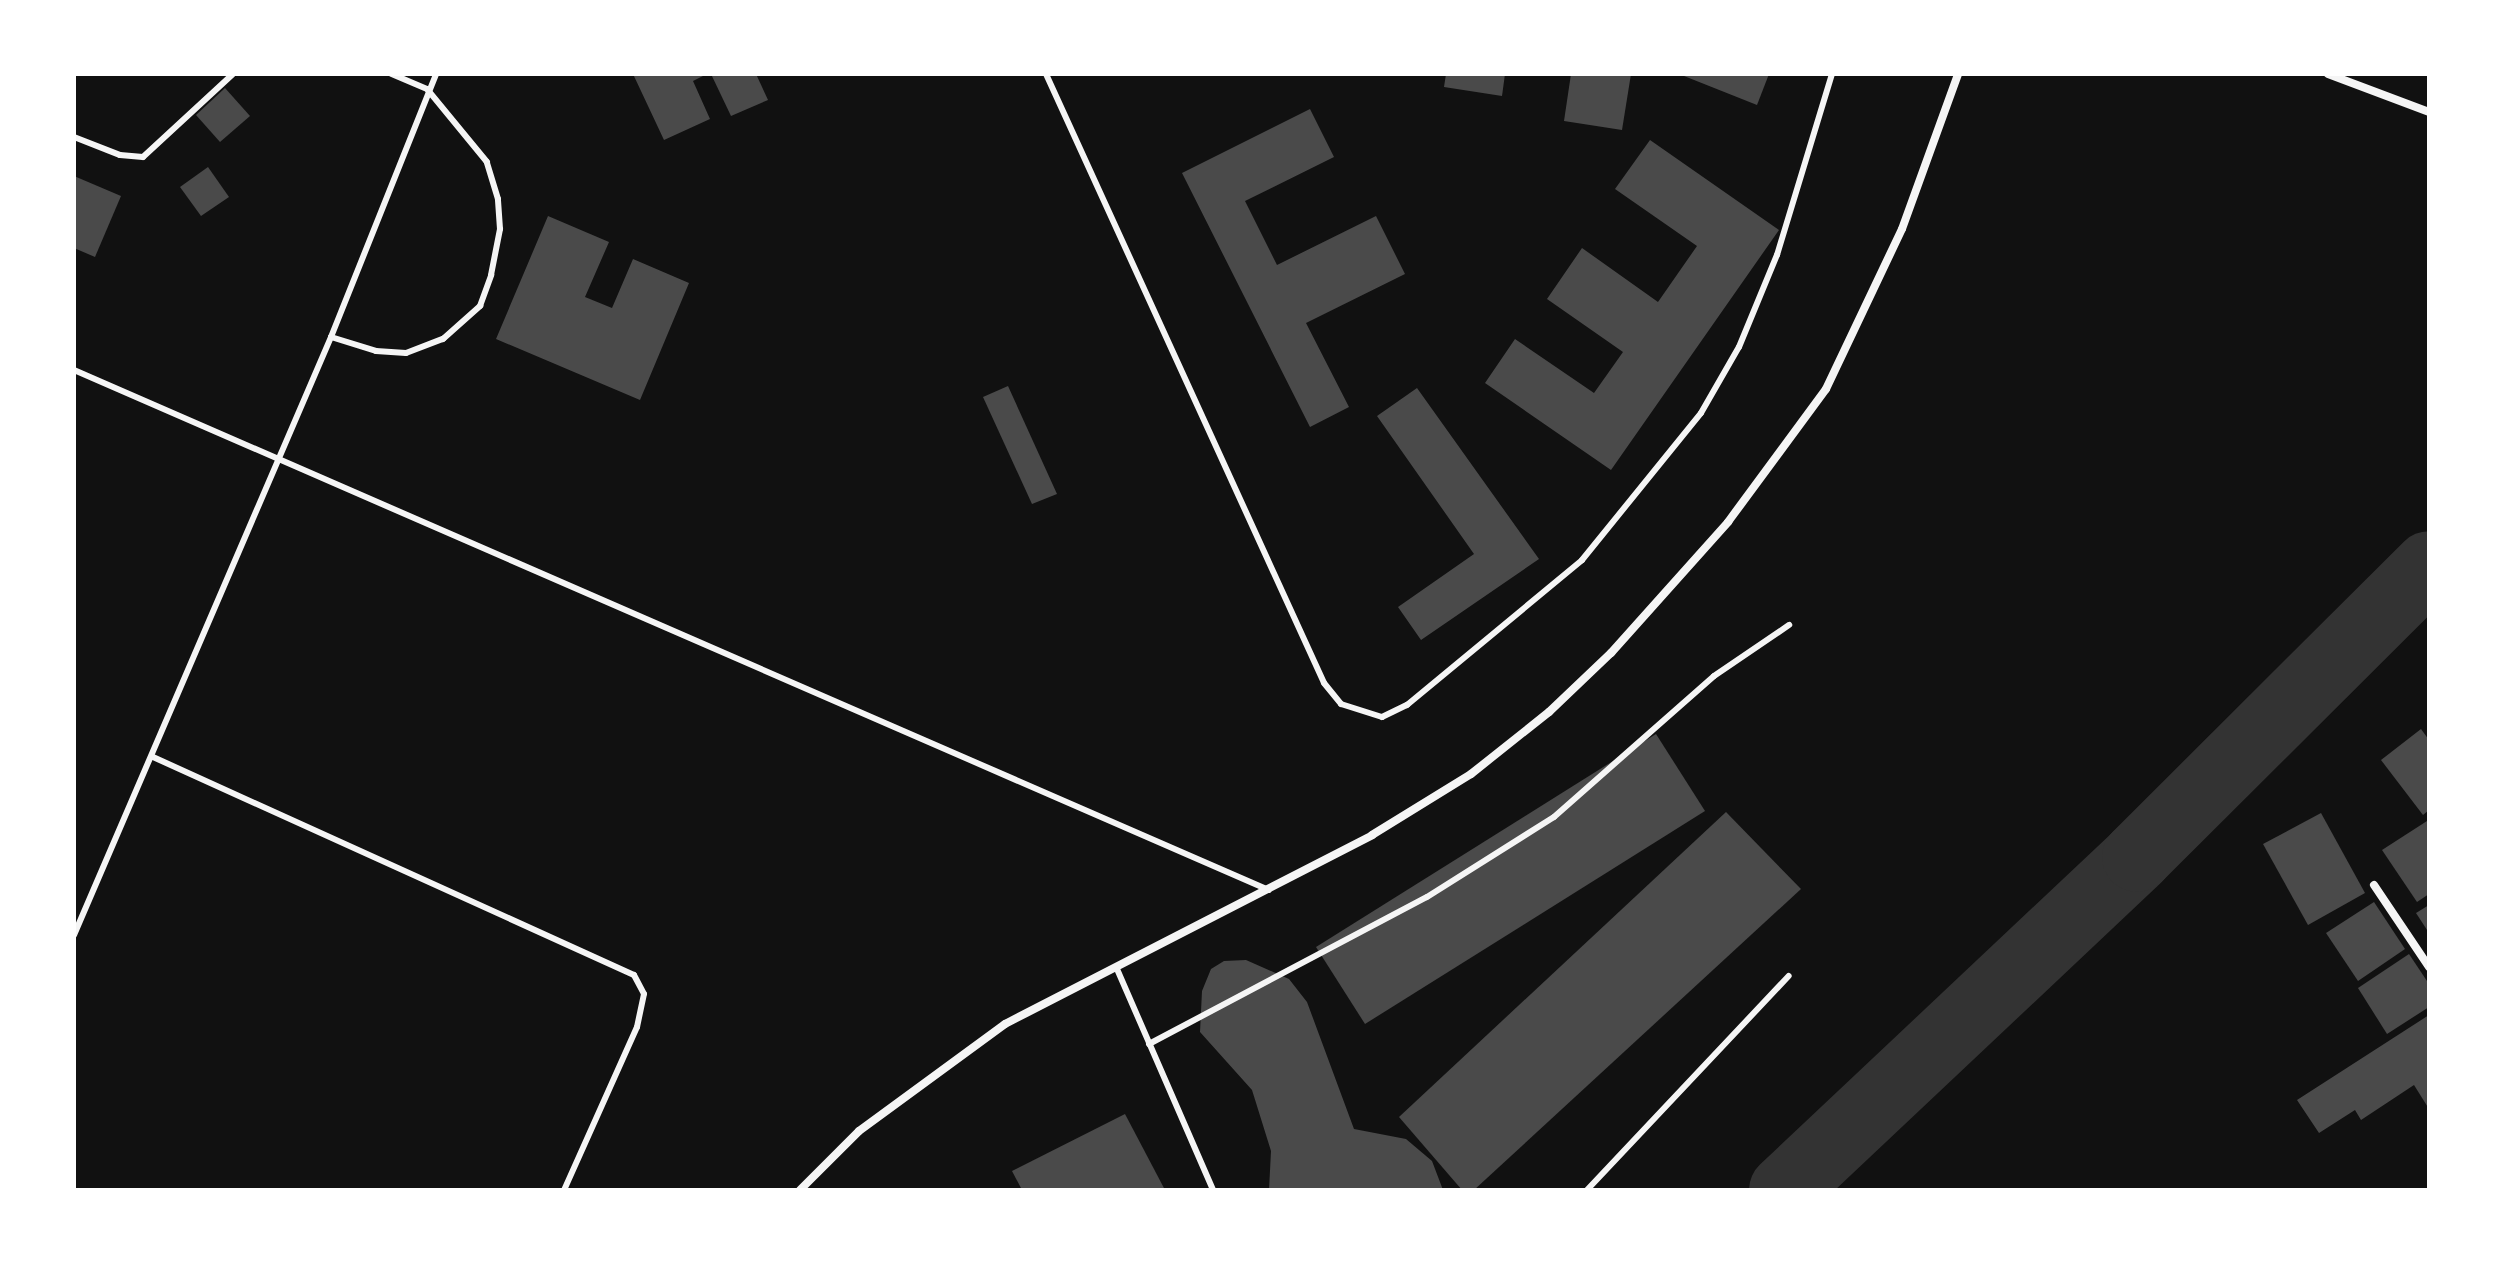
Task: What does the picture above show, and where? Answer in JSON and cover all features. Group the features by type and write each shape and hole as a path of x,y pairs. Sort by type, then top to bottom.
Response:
{"street":[{"path":"800,1190 859,1131 1005,1024 1269,890 1471,774 1549,712 1611,653 1728,522 1826,389 1902,229 1958,74"},
{"path":"2328,74 2429,112"},
{"path":"2374,885 2429,967"}],"lane":[{"path":"74,137 120,155 143,157 233,74"},
{"path":"331,337 376,351 406,353 443,339 480,306 500,229 498,199 487,162 427,89 391,74"},
{"path":"74,935 331,337 427,89 436,74"},
{"path":"1046,74 1324,683 1341,704 1382,717 1407,705 1582,560 1701,413 1739,347 1777,255 1832,74"},
{"path":"74,370 1269,890"},
{"path":"1149,1044 1427,897 1554,817 1714,676 1789,625"},
{"path":"153,757 634,975 644,994 637,1027 564,1190"},
{"path":"1117,969 1213,1190"},
{"path":"1587,1190 1789,976"}],"building":[{"path":"633,74 707,74 693,81 710,119 664,140"},
{"path":"711,74 756,74 768,100 731,116"},
{"path":"1446,74 1505,74 1502,96 1444,87"},
{"path":"1571,74 1631,74 1622,130 1564,121"},
{"path":"1679,74 1769,74 1757,105"},
{"path":"225,88 250,116 220,142 196,115"},
{"path":"1310,109 1334,157 1245,201 1277,265 1376,216 1405,274 1306,323 1349,407 1310,427 1182,173"},
{"path":"1650,140 1779,230 1611,470 1485,383 1515,339 1594,393 1623,352 1547,299 1582,248 1658,302 1697,246 1615,189"},
{"path":"208,167 229,197 201,216 180,187"},
{"path":"74,176 121,196 95,257 74,248"},
{"path":"548,216 609,242 585,297 612,308 633,259 689,283 640,400 496,339"},
{"path":"1008,386 1057,494 1032,504 983,397"},
{"path":"1417,388 1539,559 1421,640 1398,607 1474,554 1377,416"},
{"path":"2421,729 2429,740 2429,810 2423,815 2381,760"},
{"path":"1656,734 1705,811 1365,1024 1316,947"},
{"path":"1726,812 1801,889 1474,1190 1462,1190 1399,1117"},
{"path":"2321,813 2365,893 2308,925 2263,844"},
{"path":"2427,821 2429,894 2417,902 2382,850"},
{"path":"2374,902 2405,949 2358,981 2326,933"},
{"path":"2429,905 2429,933 2416,913"},
{"path":"2409,954 2429,984 2429,1007 2387,1034 2358,988"},
{"path":"1246,960 1289,979 1307,1002 1354,1129 1406,1139 1432,1161 1443,1190 1269,1190 1271,1151 1252,1090 1200,1032 1202,991 1211,969 1224,961"},
{"path":"2429,1015 2429,1109 2414,1085 2361,1120 2355,1110 2319,1133 2297,1100"},
{"path":"1125,1114 1165,1190 1022,1190 1012,1171"}],"waterway":[{"path":"1784,1190 2137,857 2429,566"}]}
